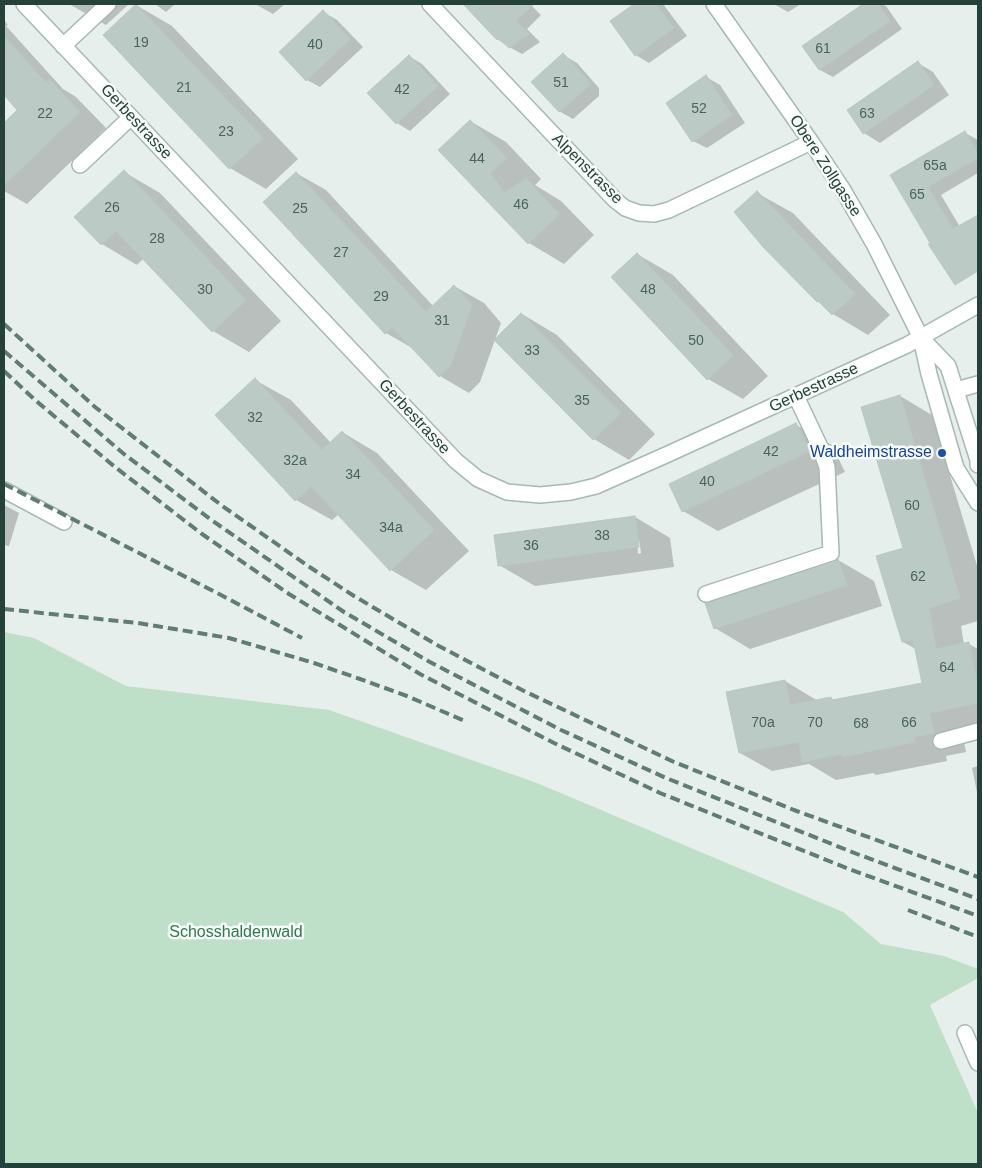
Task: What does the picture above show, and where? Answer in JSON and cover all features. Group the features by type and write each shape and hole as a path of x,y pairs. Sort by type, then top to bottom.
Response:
{"street":[{"name":"Gerbestrasse","path":"24,4 456,461 478,479 508,492 540,495 571,492 596,486 921,338"},
{"path":"63,46 108,4"},
{"name":"Alpenstrasse","path":"430,4 614,200 625,208 639,213 654,214 669,210 811,142"},
{"name":"Obere Zollgasse","path":"714,4 811,142 843,190 874,244 921,338 929,374 956,468 978,503"},
{"path":"80,165 131,117"},
{"path":"921,338 978,305"},
{"name":"Obere Zollgasse","path":"921,338 948,366 978,465"},
{"path":"956,390 978,384"},
{"path":"706,594 831,553 827,468 820,447 796,396"},
{"path":"4,490 64,522"},
{"path":"941,741 978,731"},
{"path":"965,1033 978,1063"}],"green space":[{"name":"Schosshaldenwald","path":"4,632 34,638 126,686 329,710 537,783 843,912 881,944 944,956 978,969 978,978 930,1005 978,1113 978,1164 4,1164"}],"building":[{"path":"136,4 263,138 229,169 103,35"},
{"path":"463,4 534,4 516,21 529,34 509,48 498,38 497,40"},
{"path":"634,4 656,4 674,28 635,56 610,21"},
{"path":"863,4 878,4 890,21 819,70 802,46"},
{"path":"323,10 350,39 306,81 279,52"},
{"path":"4,36 46,83 49,79 80,112 4,185 4,123 17,110 4,95"},
{"path":"563,53 591,84 559,112 531,82"},
{"path":"409,55 438,86 396,124 367,93"},
{"path":"918,61 934,85 863,134 847,110"},
{"path":"706,75 732,115 692,142 666,103"},
{"path":"470,120 507,158 490,173 505,193 526,178 559,214 528,244 438,150"},
{"path":"965,131 978,154 978,158 928,187 953,229 978,215 978,271 955,285 928,244 930,243 890,175"},
{"path":"124,170 246,300 212,332 116,231 101,245 74,217"},
{"path":"296,172 426,312 454,285 472,305 451,365 439,377 392,327 385,334 263,202"},
{"path":"757,191 855,294 832,315 763,247 734,212"},
{"path":"637,253 733,355 707,380 611,277"},
{"path":"521,313 621,413 593,440 494,340"},
{"path":"255,378 322,450 342,431 434,530 390,571 311,486 295,501 215,415"},
{"path":"900,395 960,598 929,608 936,649 969,642 978,687 978,703 930,713 934,733 914,737 915,742 842,757 842,754 802,762 799,742 739,753 726,692 785,680 790,705 831,697 832,700 922,683 913,640 902,642 876,556 903,548 861,407"},
{"path":"796,423 810,451 682,512 669,484"},
{"path":"635,516 639,547 498,566 494,535"},
{"path":"838,559 847,585 714,629 705,603 834,562"}],"railway":[{"path":"4,324 95,407 221,505 354,596 437,645 524,691 674,762 794,810 978,877"},
{"path":"4,351 124,454 210,519 344,612 428,661 561,730 666,778 857,854 978,899"},
{"path":"4,371 35,400 115,467 202,534 289,594 420,674 554,743 660,793 849,869 978,916"},
{"path":"4,484 302,638"},
{"path":"4,609 138,623 229,638 314,663 360,679 407,696 467,722"},
{"path":"908,910 978,937"}],"place":[{"name":"Waldheimstrasse","path":"942,453"}]}
